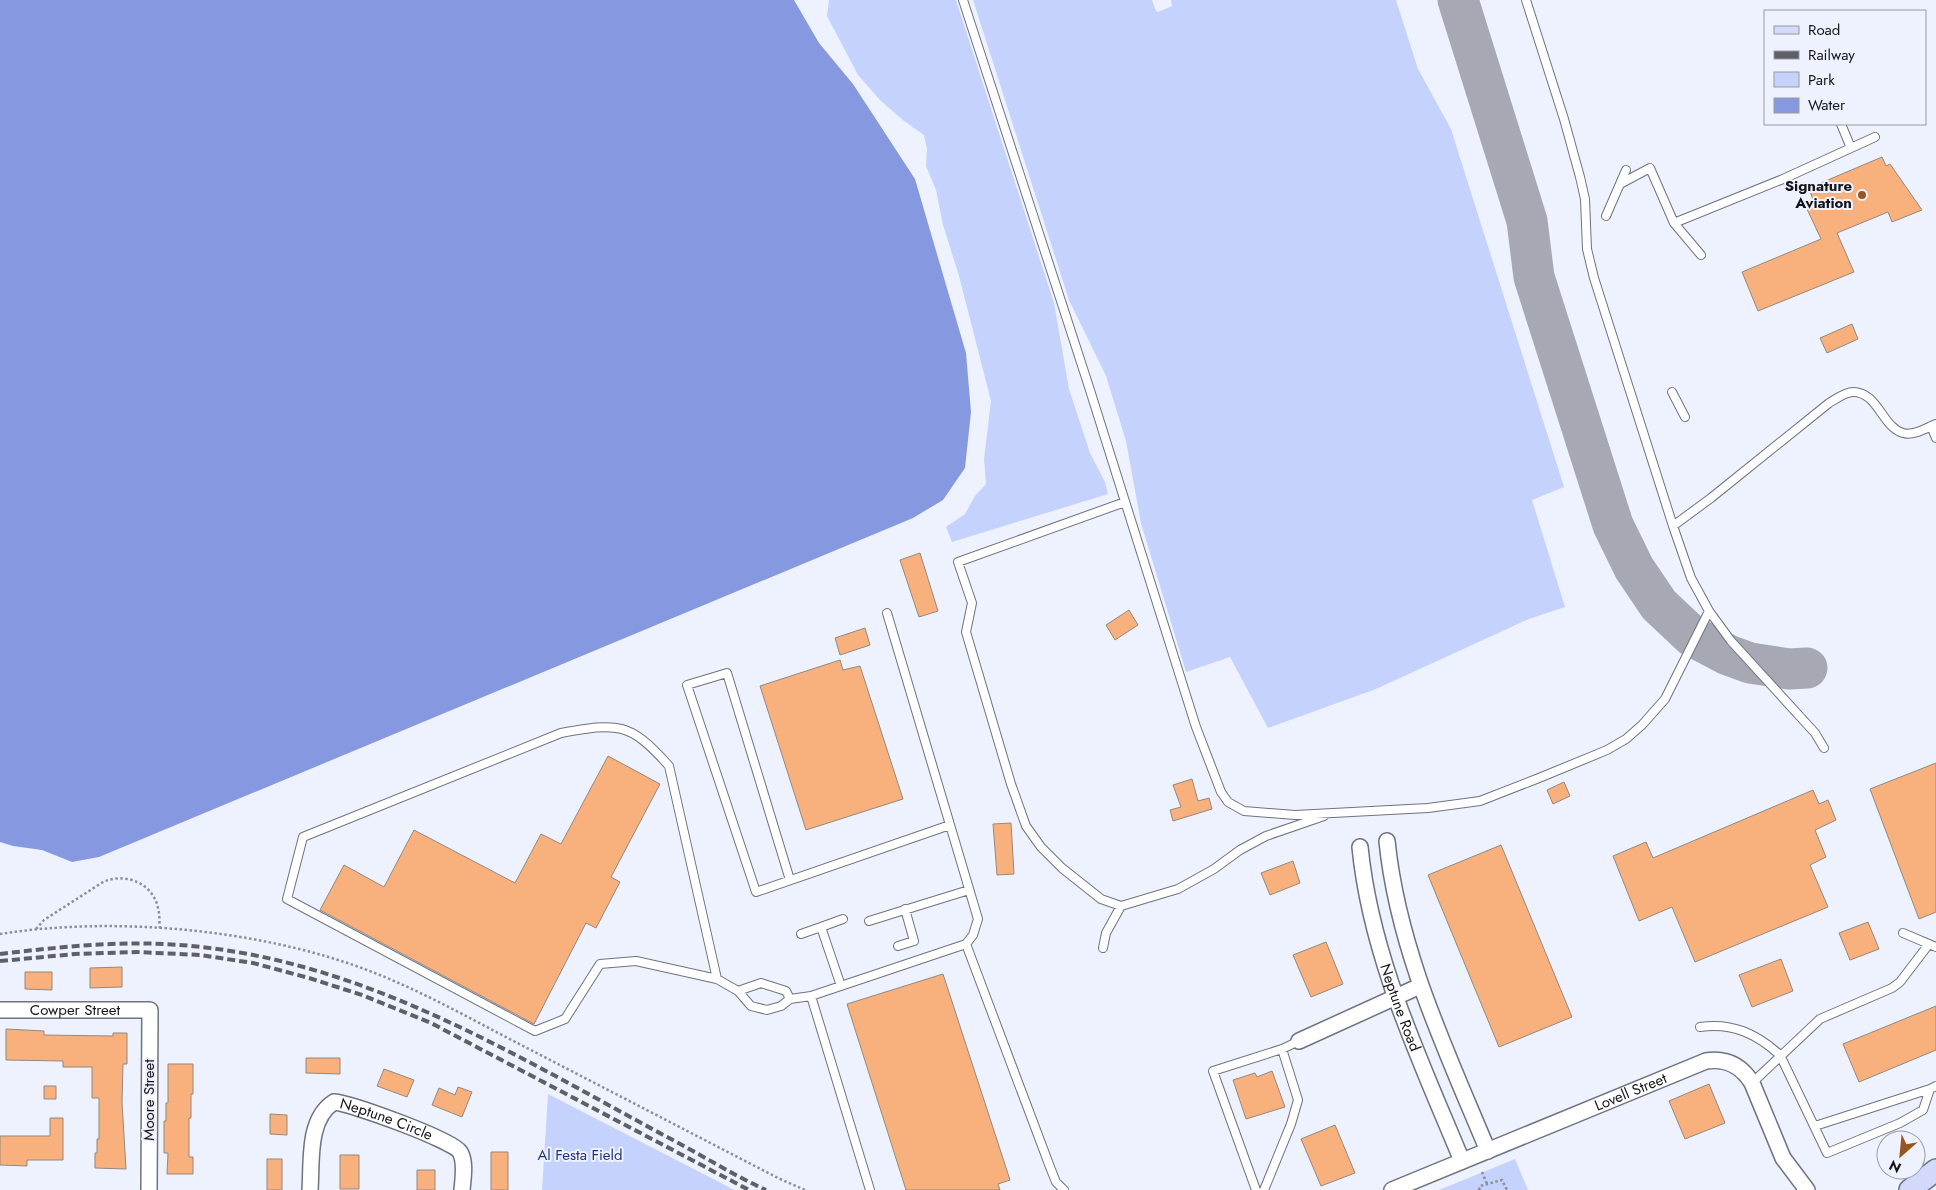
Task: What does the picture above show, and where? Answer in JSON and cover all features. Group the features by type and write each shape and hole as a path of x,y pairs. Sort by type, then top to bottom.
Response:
{"main road":[{"path":"1910,1190 1936,1170"}],"street":[{"name":"Neptune Road","path":"1388,841 1395,898 1405,940 1420,986 1488,1151"},
{"name":"Neptune Road","path":"1360,847 1370,909 1380,953 1395,997 1462,1161"},
{"path":"1362,864 1389,858"},
{"path":"1299,1041 1420,986"},
{"name":"Cowper Street","path":"0,1010 150,1010"},
{"name":"Moore Street","path":"148,1190 150,1010"},
{"name":"Lovell Street","path":"1392,1190 1706,1061 1716,1059 1727,1061 1737,1066 1752,1082 1778,1150 1807,1190"},
{"name":"Neptune Circle","path":"310,1190 314,1133 324,1110 334,1102 357,1108 444,1140 458,1150 463,1158 462,1190"}],"lane":[{"path":"963,0 1196,727 1221,792 1228,802 1244,811 1295,815 1428,808 1480,801 1606,750 1626,738 1642,725 1664,699 1696,641 1709,611"},
{"path":"1526,0 1564,119 1580,177 1586,213 1587,249 1594,278 1691,578 1709,611 1737,648 1815,733 1824,748"},
{"path":"1841,125 1851,148"},
{"path":"1674,223 1783,179 1876,137"},
{"path":"1620,184 1650,168 1674,223 1701,255"},
{"path":"1606,216 1626,170"},
{"path":"1672,392 1685,417"},
{"path":"1673,526 1711,498 1829,403 1842,396 1854,392 1864,395 1874,403 1897,430 1904,433 1913,433 1933,425 1936,438"},
{"path":"1125,502 958,562 972,603 966,632 1011,784 1026,826 1041,847 1062,868 1101,899 1121,906 1178,889 1266,836 1333,812"},
{"path":"717,979 669,766 651,746 626,729 602,726 561,732 303,837 287,899 535,1031 565,1018 600,964 636,961 717,979 738,991 751,1006 767,1010 781,1006 790,999 811,996 966,944 973,936 978,919 886,613"},
{"path":"790,880 727,673 687,685 756,892 950,825"},
{"path":"869,921 969,890"},
{"path":"1103,948 1106,933 1121,906"},
{"path":"898,946 914,941 905,909"},
{"path":"801,934 843,919"},
{"path":"821,927 841,986"},
{"path":"1752,1082 1820,1019 1892,988 1900,982 1933,946 1903,933"},
{"path":"966,944 1050,1168 1056,1182 1064,1190"},
{"path":"738,991 761,983 786,991 790,999"},
{"path":"811,996 870,1190"},
{"path":"1700,1026 1714,1024 1742,1030 1767,1043 1780,1055 1816,1126 1827,1153 1900,1123 1923,1110 1933,1088"},
{"path":"1256,1190 1213,1071 1282,1049 1299,1041"},
{"path":"1264,1190 1291,1124 1298,1100 1282,1049"},
{"path":"1816,1126 1933,1088"}],"path":[{"path":"35,930 44,920 103,882 123,877 134,880 144,886 153,896 158,907 160,928"},
{"path":"0,934 84,927 160,928 216,933 272,942 366,969 436,1001 778,1178 805,1190"},
{"path":"1482,1172 1487,1184"},
{"path":"1479,1190 1480,1186 1502,1180 1507,1190"}],"green space":[{"path":"829,0 956,0 1054,303 1069,389 1090,453 1105,482 1108,494 952,542 946,527 965,514 975,496 986,484 984,459 991,401 959,276 943,225 936,190 926,166 927,149 924,135 881,101 858,75 827,16"},
{"path":"973,0 1152,0 1158,12 1172,6 1171,0 1396,0 1418,69 1451,129 1564,487 1532,500 1565,607 1529,619 1376,689 1268,728 1230,657 1186,672 1141,523 1126,441 1106,376 1069,300"},
{"name":"Al Festa Field","path":"548,1094 721,1183 734,1190 542,1190"},
{"path":"1515,1159 1528,1190 1439,1190"}],"water":[{"path":"0,0 794,0 819,43 853,84 915,179 966,353 971,412 965,468 943,500 913,518 99,857 72,862 42,850 0,842"}],"building":[{"path":"1882,157 1886,166 1890,164 1922,210 1892,222 1888,212 1837,233 1854,272 1758,311 1742,272 1821,239 1806,207 1814,203 1809,188"},
{"path":"1852,324 1858,339 1827,353 1820,338"},
{"path":"920,553 938,611 919,617 900,560"},
{"path":"1129,610 1138,625 1115,640 1106,625"},
{"path":"865,628 870,645 840,655 835,638"},
{"path":"840,660 843,670 860,666 903,799 806,830 760,686"},
{"path":"608,756 660,784 611,877 620,882 596,928 586,923 534,1024 320,910 344,865 384,887 414,830 515,883 541,834 561,844"},
{"path":"1936,763 1936,912 1919,919 1870,789"},
{"path":"1192,779 1198,801 1209,798 1212,809 1173,821 1170,810 1181,807 1173,785"},
{"path":"1564,782 1570,796 1553,804 1547,790"},
{"path":"1813,790 1819,804 1828,800 1836,820 1815,830 1826,857 1810,865 1828,907 1695,962 1672,907 1639,921 1613,856 1646,842 1653,858"},
{"path":"1011,823 1014,874 997,875 993,824"},
{"path":"1501,845 1572,1017 1499,1047 1428,875"},
{"path":"1293,861 1300,883 1270,895 1261,873"},
{"path":"1868,922 1879,949 1850,960 1839,933"},
{"path":"1326,942 1343,984 1311,997 1293,955"},
{"path":"1781,959 1793,991 1752,1007 1739,975"},
{"path":"122,967 122,987 90,988 90,968"},
{"path":"25,972 52,972 52,990 25,989"},
{"path":"943,974 1010,1180 998,1184 1000,1190 906,1190 847,1004"},
{"path":"1936,1006 1936,1050 1859,1082 1843,1044"},
{"path":"6,1029 44,1031 44,1035 113,1036 113,1033 127,1033 127,1064 123,1064 122,1102 126,1169 95,1168 95,1153 97,1153 97,1139 99,1139 99,1098 92,1098 92,1067 63,1067 63,1061 6,1060"},
{"path":"306,1058 340,1058 340,1074 306,1073"},
{"path":"168,1064 193,1064 193,1094 191,1094 191,1118 189,1118 189,1157 193,1157 193,1174 167,1174 168,1153 164,1153 164,1121 166,1121 166,1103 168,1103"},
{"path":"384,1069 414,1080 407,1097 377,1086"},
{"path":"1272,1071 1285,1107 1246,1119 1233,1080 1255,1073 1257,1077"},
{"path":"1709,1084 1725,1123 1685,1139 1669,1101"},
{"path":"44,1086 56,1086 56,1099 44,1099"},
{"path":"458,1087 472,1092 462,1117 432,1105 439,1088 455,1095"},
{"path":"270,1114 287,1115 287,1135 270,1134"},
{"path":"50,1118 63,1118 63,1160 27,1160 27,1166 0,1165 0,1136 50,1136"},
{"path":"1335,1125 1355,1173 1321,1186 1301,1139"},
{"path":"491,1152 508,1152 508,1190 491,1190"},
{"path":"340,1155 359,1155 359,1189 340,1189"},
{"path":"267,1159 282,1159 282,1190 267,1190"},
{"path":"417,1170 435,1170 435,1190 417,1190"}],"taxiway":[{"path":"1458,0 1527,221 1534,277 1613,525 1634,568 1659,605 1692,636 1728,655 1750,663 1789,669 1807,668"}],"railway":[{"path":"0,954 100,944 176,945 201,947 266,958 329,975 390,997 451,1023 509,1052 766,1190"},
{"path":"0,961 75,954 137,952 200,955 253,963 309,978 362,995 431,1023 749,1190"}],"place":[{"name":"Signature Aviation","path":"1862,195"}]}
